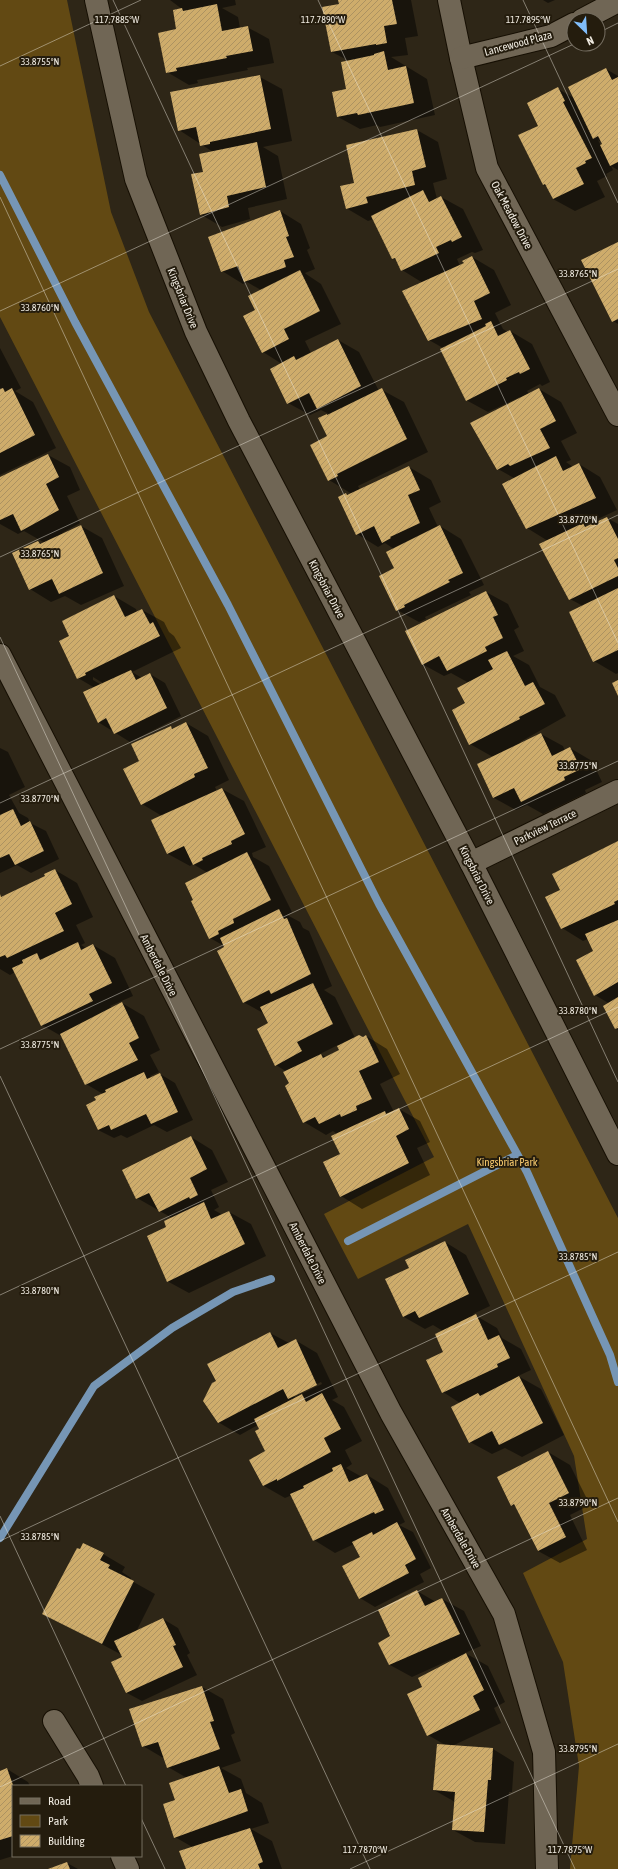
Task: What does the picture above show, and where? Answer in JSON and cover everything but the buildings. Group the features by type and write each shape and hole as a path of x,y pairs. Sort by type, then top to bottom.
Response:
{"street":[{"name":"Kingsbriar Drive","path":"96,0 136,179 196,332 239,421 471,863 618,1154"},
{"name":"Oak Meadow Drive","path":"449,0 487,168 616,405"},
{"path":"597,12 618,1"},
{"name":"Lancewood Plaza","path":"461,58 551,36 566,28"},
{"name":"Amberdale Drive","path":"0,655 391,1413 504,1614 544,1752 547,1869"},
{"name":"Parkview Terrace","path":"471,863 618,791"},
{"path":"54,1721 88,1776 92,1785"},
{"path":"122,1857 128,1869"}],"green space":[{"name":"Kingsbriar Park","path":"0,0 67,0 111,212 149,312 618,1218 618,1869 570,1869 579,1766 563,1662 523,1573 587,1539 574,1456 468,1224 358,1279 324,1214 434,1157 0,317"}],"waterway":[{"path":"0,175 75,322 228,605 379,904 527,1172 610,1355 618,1382"},
{"path":"348,1241 517,1155"},
{"path":"0,1538 94,1386 172,1328 233,1292 271,1279"}]}
